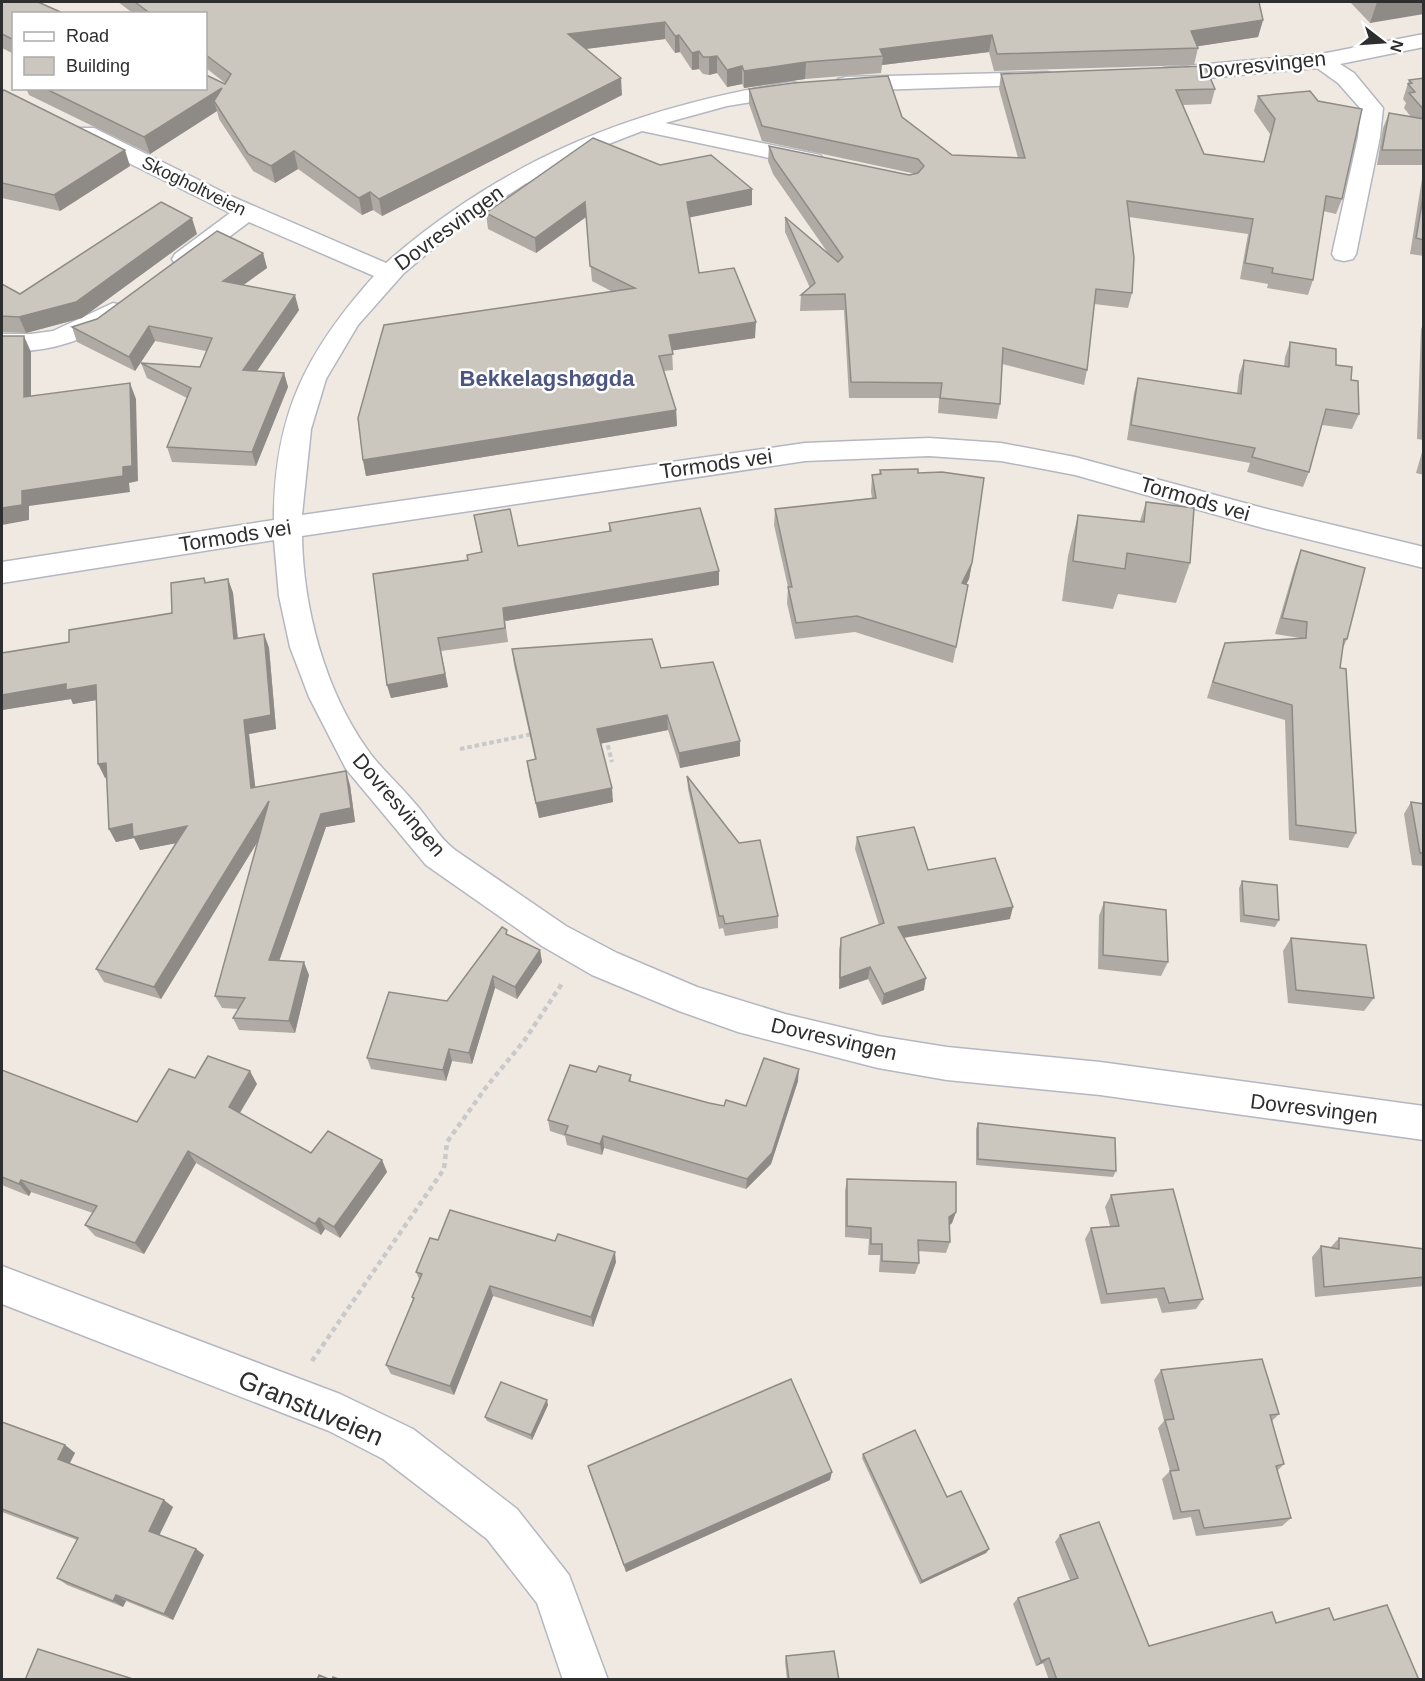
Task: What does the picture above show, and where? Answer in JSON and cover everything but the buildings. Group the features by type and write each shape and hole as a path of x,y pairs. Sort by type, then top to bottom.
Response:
{"street":[{"name":"Dovresvingen","path":"1132,77 1366,57 1424,40"},
{"path":"1321,61 1346,78 1372,108 1369,137 1344,255"},
{"name":"Dovresvingen","path":"1077,79 911,81 776,91 705,104 637,124 566,152 530,171 460,216 389,272 367,296 314,376 304,404 290,469 288,561 298,626 304,648 320,691 356,759 406,815 434,853 564,942 613,967 726,1012 788,1030 922,1060 1122,1081 1273,1105 1424,1123"},
{"name":"Skogholtveien","path":"66,123 247,212 366,265 389,272"},
{"path":"637,124 836,165"},
{"path":"167,272 247,212"},
{"path":"2,342 26,343 75,332 92,326 135,296"},
{"name":"Tormods vei","path":"2,573 288,528 805,452 929,447 1001,452 1075,466 1263,518 1424,558"},
{"name":"Granstuveien","path":"2,1285 340,1415 398,1444 502,1524 554,1590 586,1680"}],"path":[{"path":"605,731 612,762"},
{"path":"460,749 537,734"},
{"path":"289,1397 345,1310 444,1169 447,1142 487,1086 524,1041 583,952"}],"district":[{"name":"Bekkelagshøgda","path":"547,378"}]}
